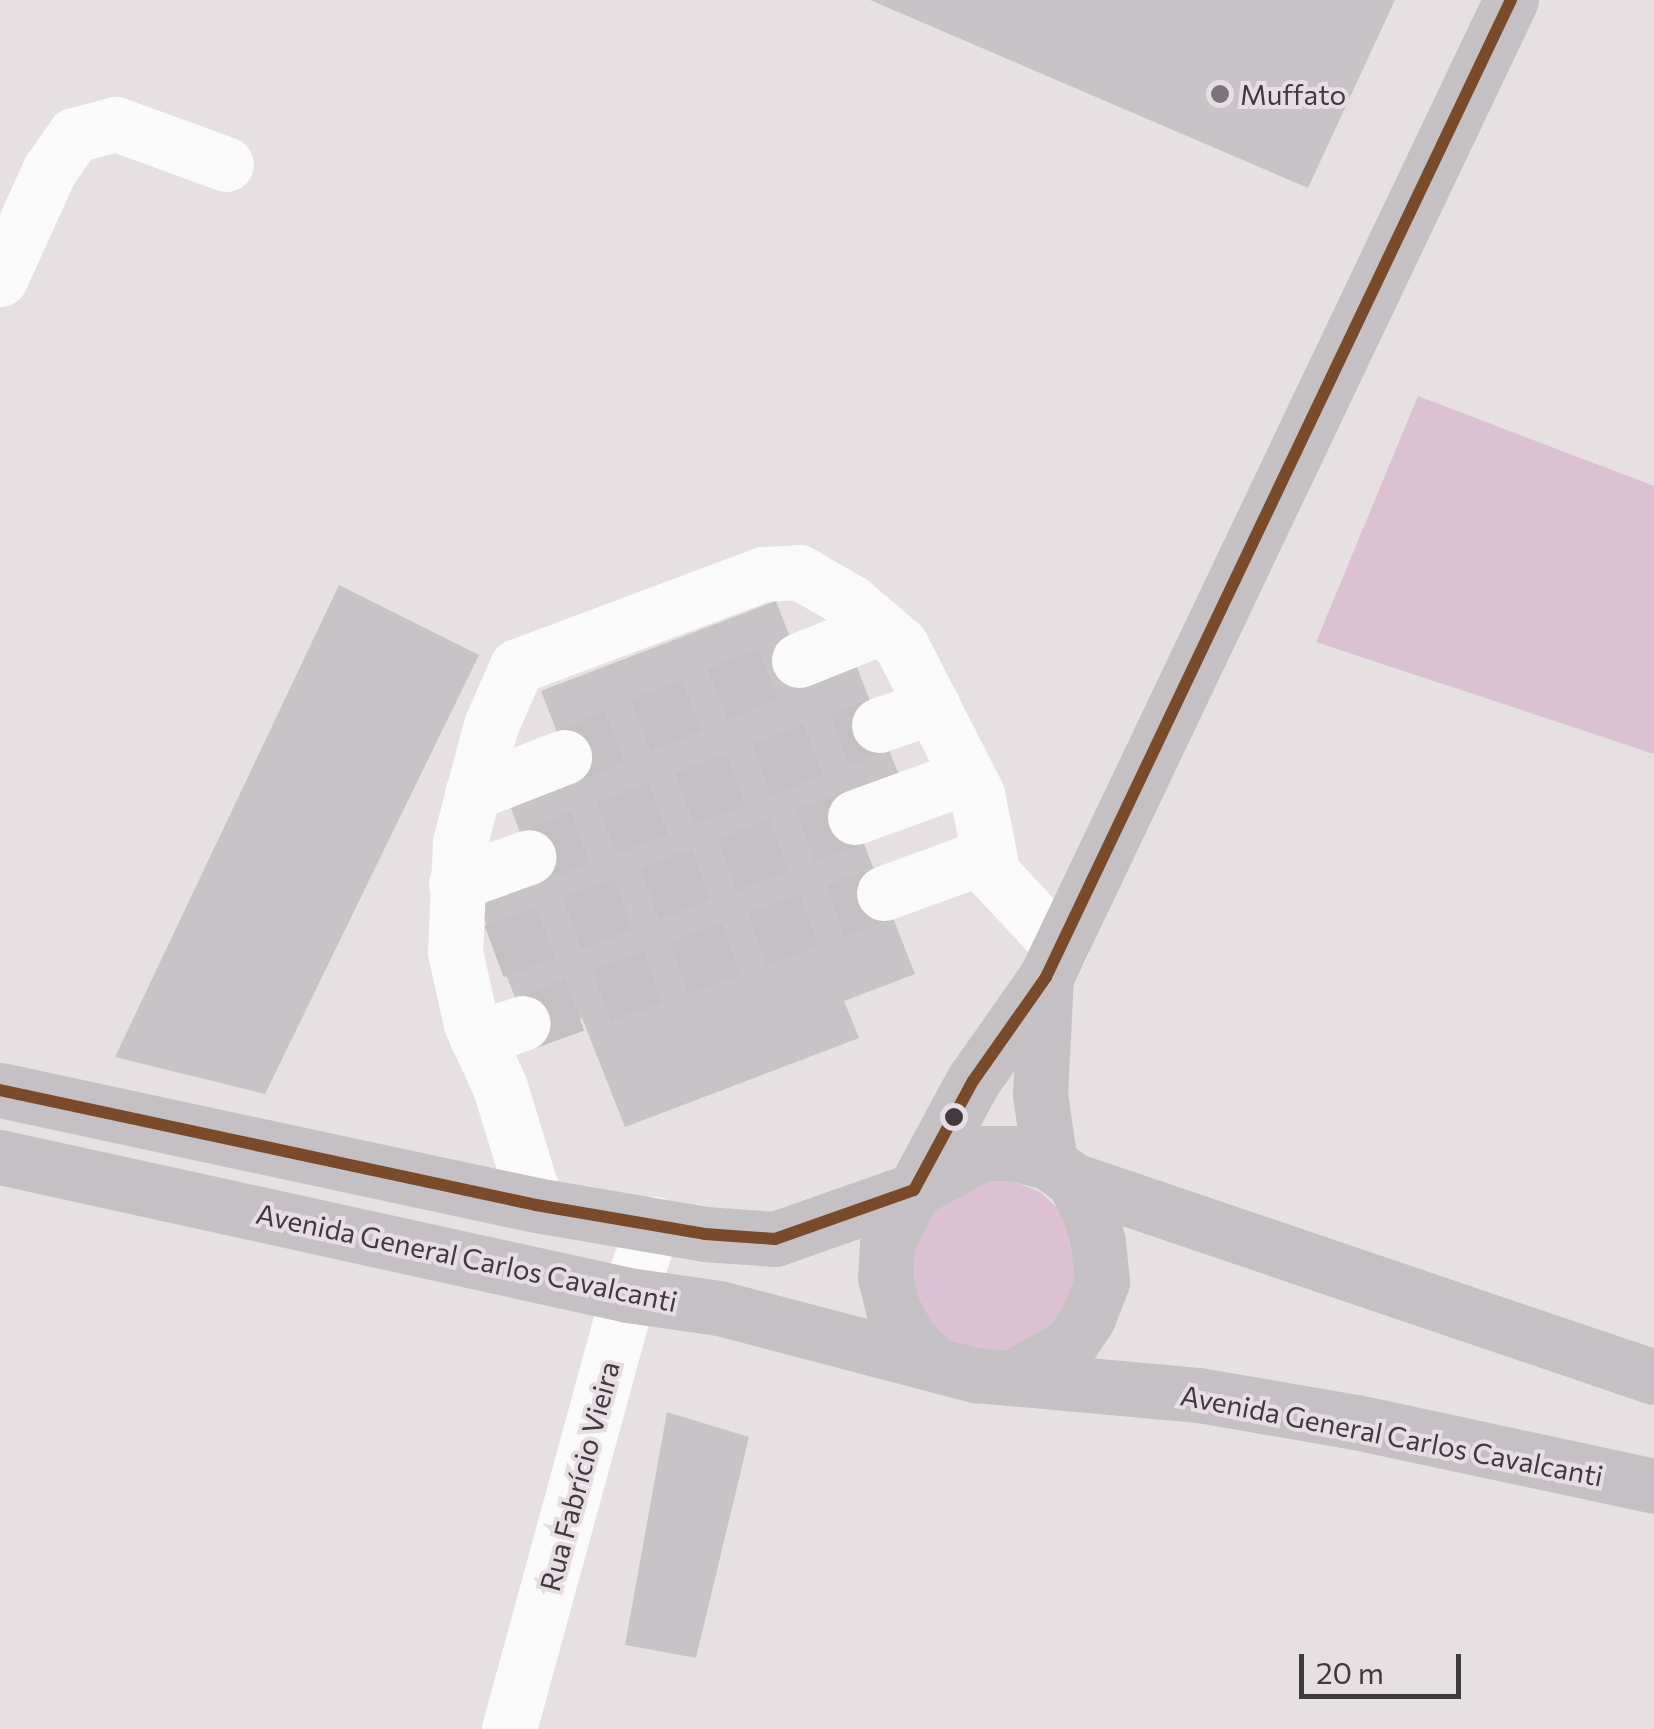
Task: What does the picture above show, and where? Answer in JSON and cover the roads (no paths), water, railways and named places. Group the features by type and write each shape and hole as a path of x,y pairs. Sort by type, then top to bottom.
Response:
{"main road":[{"path":"933,1364 901,1324 885,1277 887,1243 973,1082 1053,962 1511,0"},
{"path":"1011,1378 1069,1346 1088,1318 1102,1282 1098,1242 1061,1172 1040,1094 1053,962"},
{"path":"0,1090 536,1205 706,1234 775,1239 914,1190 982,1152 1016,1153 1654,1378"},
{"name":"Avenida General Carlos Cavalcanti","path":"0,1157 628,1296 719,1308 975,1376 1199,1395 1356,1422 1654,1486"}],"street":[{"path":"0,279 49,171 74,135 116,124 226,164"},
{"path":"536,1205 500,1087 500,1030 456,884 460,842 472,792 491,725 517,666 762,574 800,572 851,602 901,644 978,794 988,856 1008,895 1053,962"},
{"path":"799,660 881,628"},
{"path":"880,726 933,706"},
{"path":"472,792 564,756"},
{"path":"855,817 968,776"},
{"path":"884,893 988,856"},
{"path":"456,884 529,857"},
{"name":"Rua Fabrício Vieira","path":"509,1729 628,1296 654,1224"}],"tunnel":[{"path":"564,757 799,660"},
{"path":"529,857 879,725"},
{"path":"494,951 855,817"},
{"path":"523,1023 884,893"}],"place":[{"name":"Muffato","path":"1220,94"}]}
